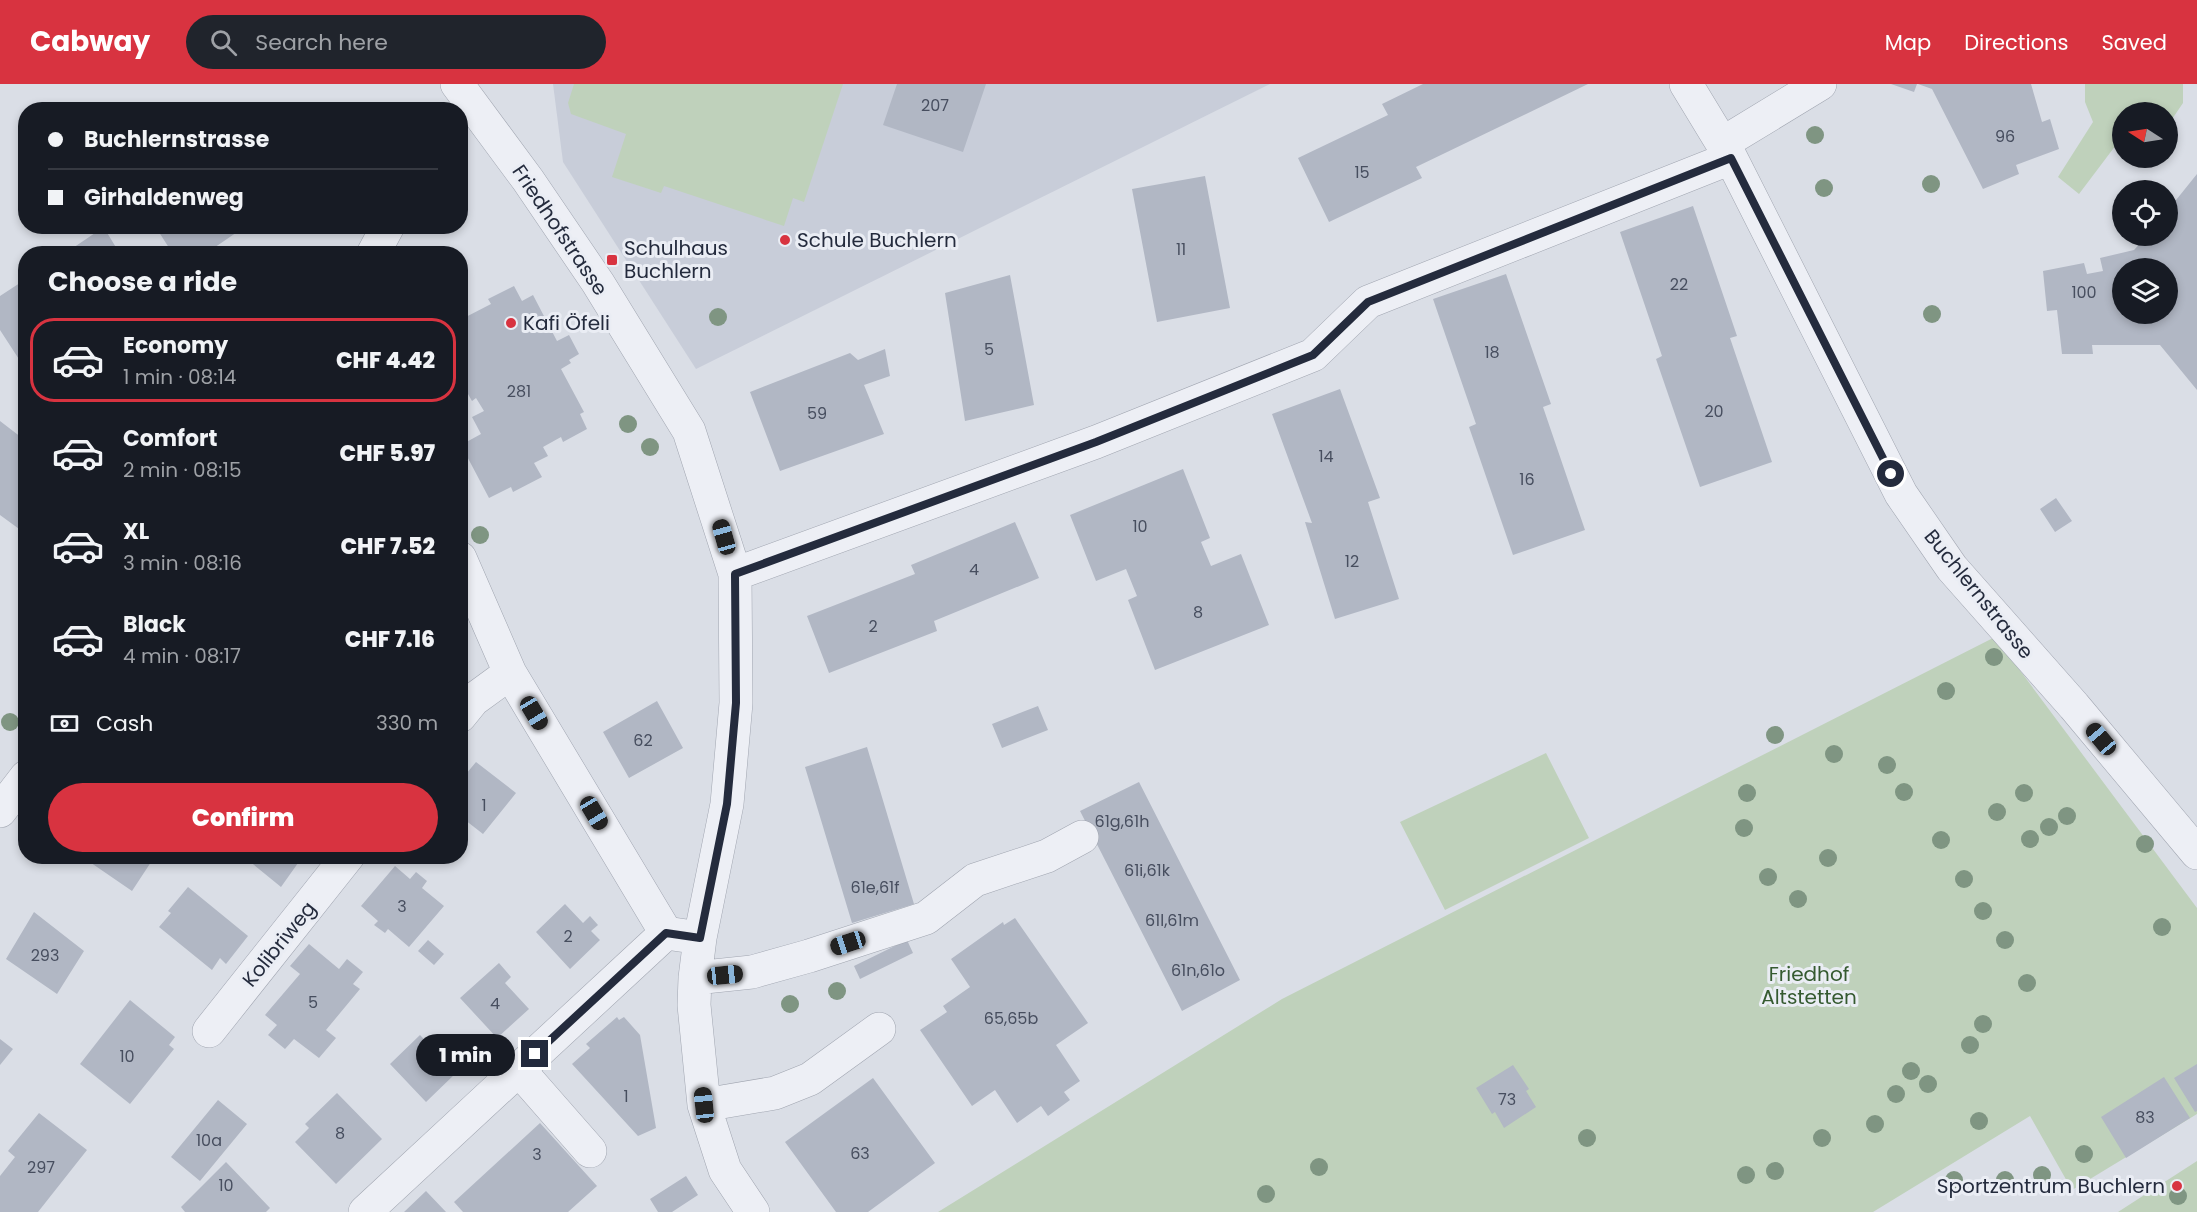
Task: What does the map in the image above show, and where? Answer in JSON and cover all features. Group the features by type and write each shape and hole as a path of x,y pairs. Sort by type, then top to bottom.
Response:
{"street":[{"name":"Buchlernstrasse","path":"1686,84 1726,151 1901,494 1952,568 2074,706 2197,853"},
{"path":"735,574 1096,442 1313,355 1368,302 1726,151 1820,84"},
{"name":"Friedhofstrasse","path":"468,106 528,180 598,283 689,431 735,574 736,703 727,804 700,938 694,1005 704,1105 725,1170 753,1212"},
{"path":"468,576 510,673 666,933"},
{"path":"468,706 510,673"},
{"path":"0,811 18,787"},
{"path":"695,978 752,972 926,918 975,880 1047,856 1082,837"},
{"name":"Kolibriweg","path":"209,1031 342,864"},
{"path":"666,933 700,938"},
{"path":"365,1212 666,933"},
{"path":"704,1105 775,1093 810,1078 879,1029"},
{"path":"519,1070 590,1151"}],"shaded area":[{"name":"Schule Buchlern","path":"553,84 1270,84 696,369 563,162"}],"green space":[{"path":"574,84 843,84 804,202 793,198 784,226 664,186 661,193 612,177 626,134 571,114 568,103"},
{"path":"2085,84 2183,84 2183,103 2178,110 2178,102 2112,102 2112,150 2079,194 2058,177 2093,122 2085,102"},
{"name":"Friedhof Altstetten","path":"1995,637 2197,908 2197,1114 2072,1190 2030,1116 1873,1212 938,1212 1282,999"},
{"path":"1546,753 1589,838 1445,910 1400,822"},
{"name":"Sportzentrum Buchlern","path":"2197,1161 2197,1212 2118,1212"}],"building":[{"path":"897,84 986,84 963,152 883,125"},
{"path":"1423,84 1588,84 1416,167 1422,178 1329,222 1298,158 1388,115 1382,104"},
{"path":"1891,84 1917,84 1914,92"},
{"path":"1918,84 2031,84 2042,122 2050,119 2059,149 2016,165 2019,174 1983,189 1932,89"},
{"path":"2197,174 2197,390 2160,345 2092,345 2093,354 2062,354 2057,310 2047,311 2043,271 2084,263 2087,274 2103,271 2100,258 2134,250 2138,246 2178,246 2178,198"},
{"path":"1205,176 1230,308 1157,322 1132,189"},
{"path":"1693,206 1737,336 1730,338 1772,462 1700,487 1656,359 1662,356 1620,232"},
{"path":"94,234 108,234 115,246 76,246"},
{"path":"160,234 234,234 217,246 168,246"},
{"path":"1506,274 1551,404 1543,407 1585,530 1513,555 1469,427 1476,424 1433,299"},
{"path":"1010,275 1034,405 965,421 945,293"},
{"path":"18,284 18,358 0,330 0,296"},
{"path":"514,286 522,301 533,295 557,341 569,335 579,354 561,369 584,412 580,414 587,429 563,442 561,437 543,447 548,456 534,463 542,477 513,492 511,487 489,498 468,458 468,441 481,434 472,417 484,411 476,398 472,401 468,394 468,316 491,304 488,299"},
{"path":"885,349 890,376 864,385 884,434 780,471 750,392 850,353 858,360"},
{"path":"1340,389 1380,498 1368,502 1399,599 1335,619 1305,522 1312,523 1272,414"},
{"path":"0,421 18,435 18,528 0,515"},
{"path":"1183,469 1210,538 1201,542 1211,566 1241,554 1269,625 1155,670 1128,600 1137,596 1126,569 1096,581 1070,515"},
{"path":"2056,498 2072,521 2055,532 2040,509"},
{"path":"1015,522 1039,578 934,621 937,631 829,673 807,616 915,574 911,565"},
{"path":"657,701 683,748 629,778 603,732"},
{"path":"1038,706 1048,730 1002,748 992,724"},
{"path":"867,747 914,904 852,923 805,767"},
{"path":"476,762 516,793 483,834 468,822 468,772"},
{"path":"1139,782 1240,980 1182,1011 1080,811"},
{"path":"93,864 150,864 132,891"},
{"path":"253,864 297,864 281,887"},
{"path":"395,866 410,879 416,872 427,881 422,888 444,906 409,947 388,929 385,933 374,925 378,921 361,906"},
{"path":"188,887 248,936 226,964 220,958 212,970 159,927 171,913 168,911"},
{"path":"565,904 583,923 590,916 598,925 591,931 600,940 570,969 536,932"},
{"path":"34,912 84,951 57,994 6,959"},
{"path":"1015,918 1088,1023 1056,1045 1080,1081 1064,1092 1070,1100 1048,1116 1041,1106 1017,1123 995,1090 972,1106 920,1030 947,1012 943,1006 970,987 951,959 1003,922 1004,925"},
{"path":"428,940 444,954 434,965 418,951"},
{"path":"907,940 913,953 860,979 854,966"},
{"path":"309,944 339,969 347,959 363,972 353,984 360,989 326,1030 336,1038 319,1058 294,1039 285,1049 268,1035 277,1025 265,1015 300,974 290,966"},
{"path":"499,963 511,977 505,983 529,1009 497,1038 460,998"},
{"path":"130,1000 175,1037 169,1045 174,1049 130,1104 80,1064"},
{"path":"617,1017 619,1020 624,1017 640,1035 656,1128 638,1136 572,1064 590,1048 586,1044"},
{"path":"420,1035 456,1073 426,1102 390,1064"},
{"path":"0,1039 13,1049 0,1065"},
{"path":"2197,1064 2197,1111 2195,1112 2174,1078"},
{"path":"1513,1065 1529,1089 1526,1091 1536,1107 1504,1128 1495,1112 1492,1114 1476,1088"},
{"path":"2164,1077 2190,1118 2126,1158 2101,1117"},
{"path":"873,1078 935,1163 868,1212 836,1212 785,1142"},
{"path":"337,1093 382,1139 336,1184 295,1142 309,1128 305,1124"},
{"path":"218,1100 247,1124 200,1181 171,1157"},
{"path":"39,1113 87,1150 38,1212 0,1212 0,1176 15,1157 8,1151"},
{"path":"540,1123 597,1186 568,1212 463,1212 454,1202"},
{"path":"226,1162 270,1208 266,1212 185,1212 181,1207"},
{"path":"686,1176 698,1195 672,1212 658,1212 650,1199"},
{"path":"426,1191 446,1212 404,1212"}],"place":[{"name":"Schule Buchlern","path":"785,240"},
{"name":"Schulhaus Buchlern","path":"612,260"},
{"name":"Kafi Öfeli","path":"511,323"},
{"name":"Sportzentrum Buchlern","path":"2177,1186"}],"route":[{"path":"535,1054 666,933 700,938 727,804 736,703 735,574 1096,442 1313,355 1368,302 1731,158 1891,474"}]}
